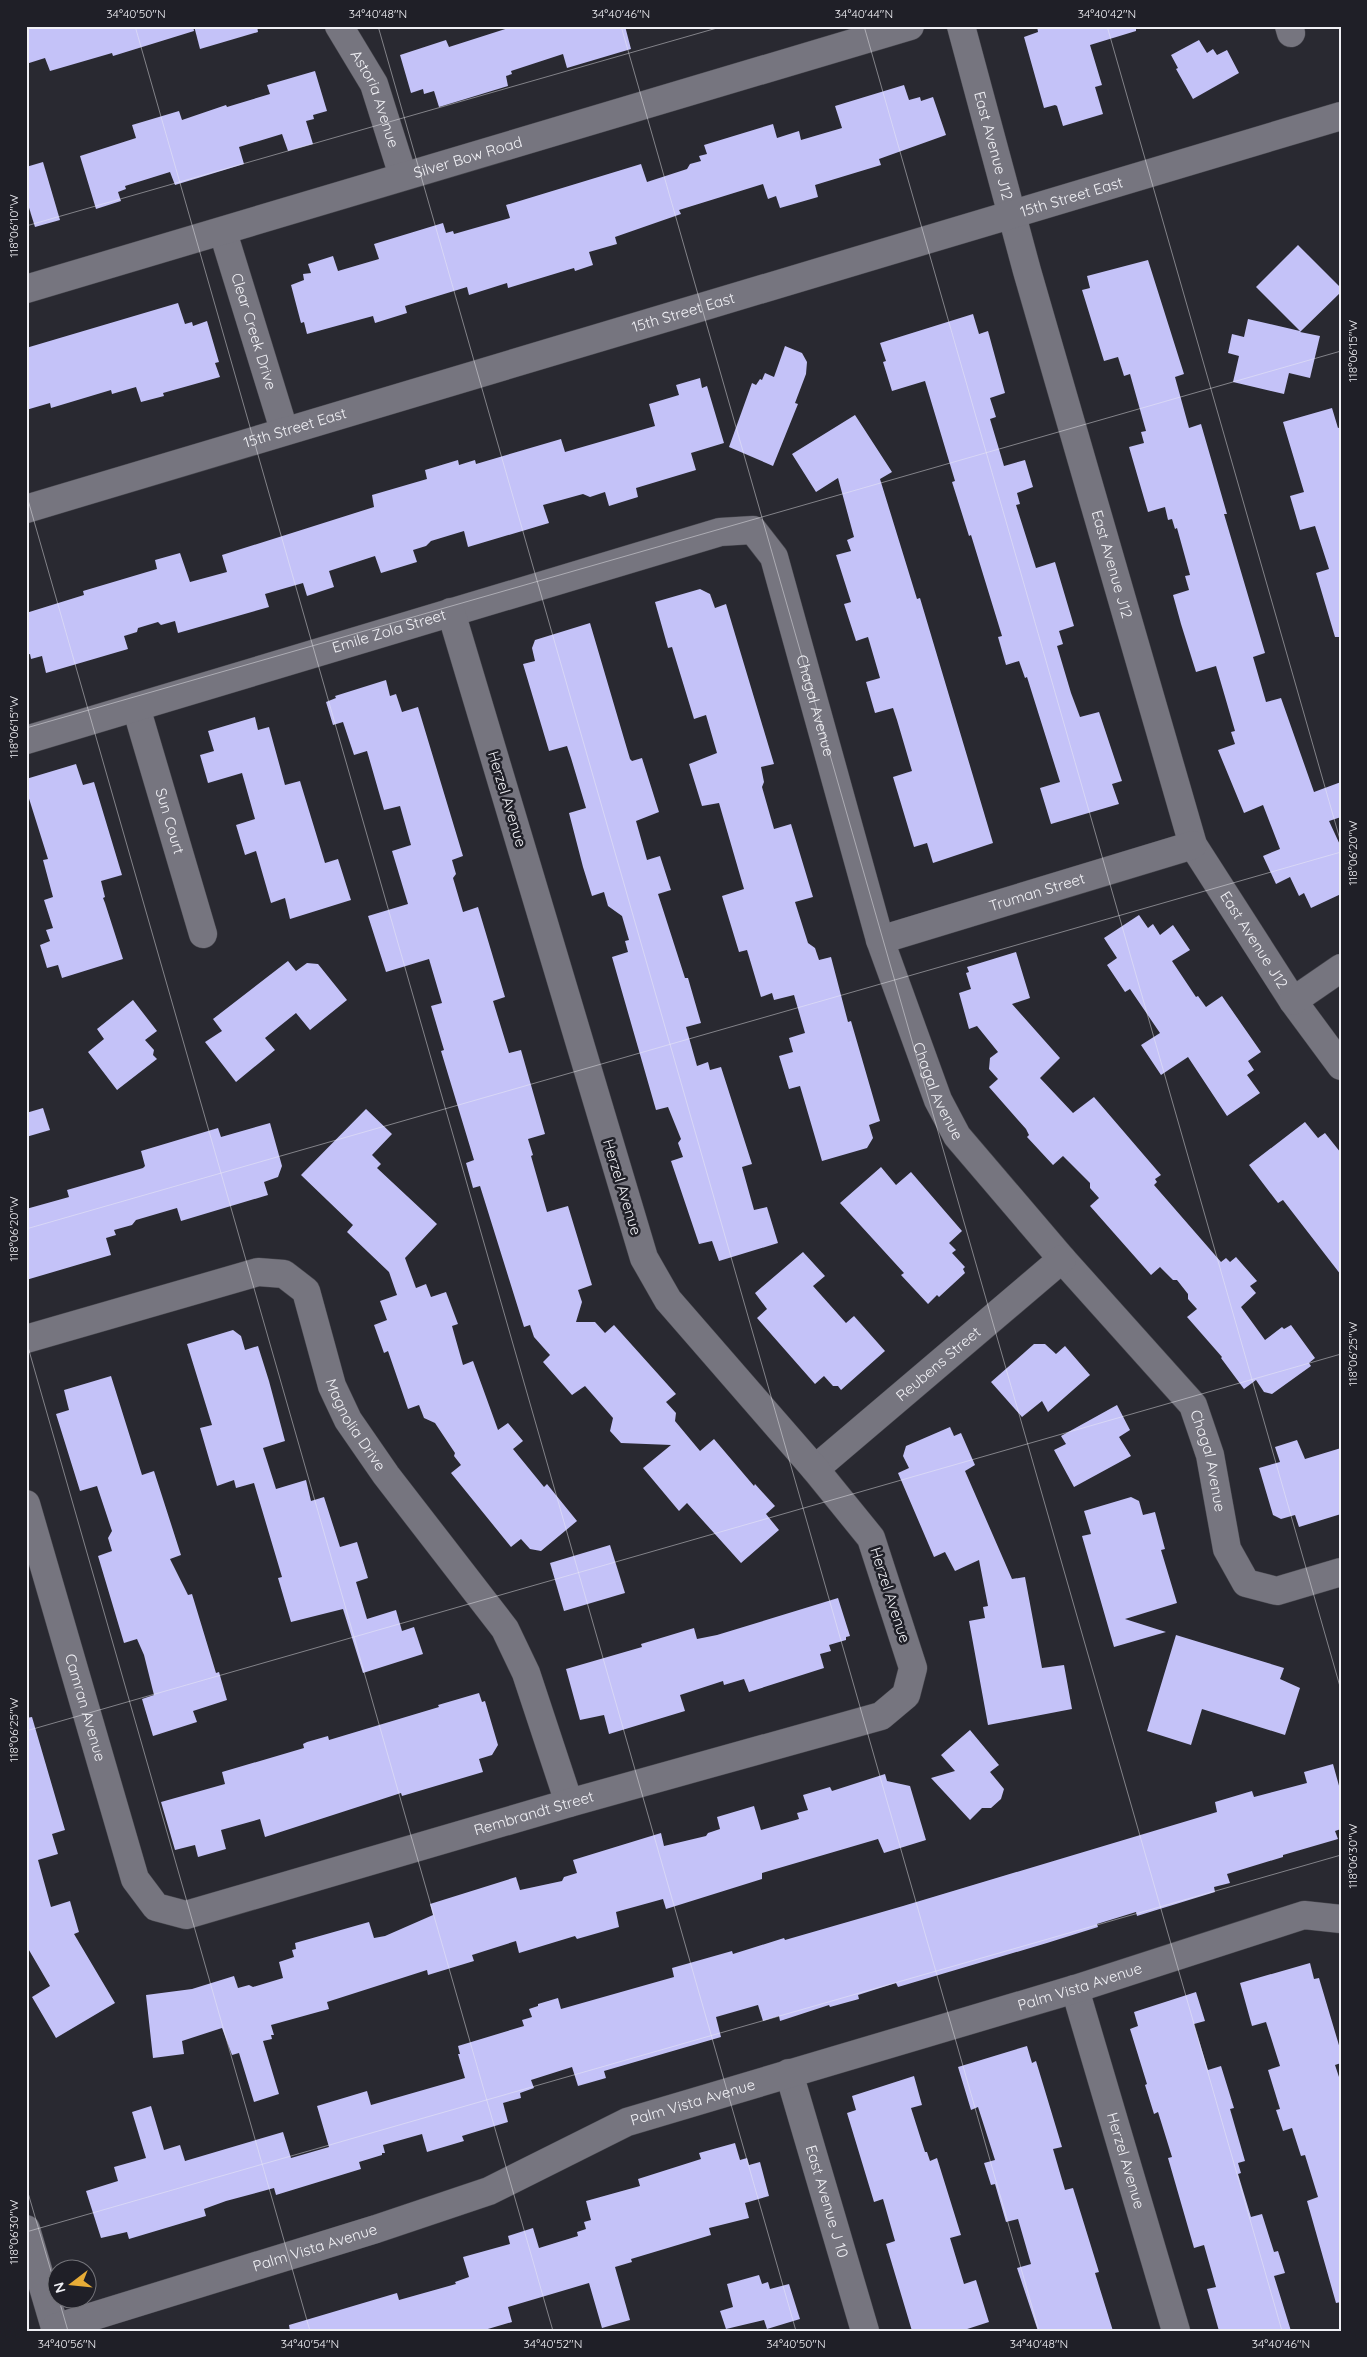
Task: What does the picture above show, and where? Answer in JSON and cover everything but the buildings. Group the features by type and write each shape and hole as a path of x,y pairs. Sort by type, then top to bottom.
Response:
{"street":[{"name":"Astoria Avenue","path":"339,26 374,84 403,176"},
{"name":"Silver Bow Road","path":"26,290 910,26"},
{"name":"East Avenue J12","path":"961,26 1012,216 1193,845 1293,1001 1341,1066"},
{"name":"15th Street East","path":"26,509 284,430 1012,216 1341,116"},
{"name":"Clear Creek Drive","path":"223,232 284,430"},
{"name":"Emile Zola Street","path":"26,740 720,532 752,530"},
{"name":"Chagal Avenue","path":"752,530 774,558 880,940 938,1100 957,1136 1062,1259 1194,1405 1210,1455 1227,1549 1246,1583 1277,1591 1341,1572"},
{"name":"Herzel Avenue","path":"451,612 644,1258 668,1300 815,1469 871,1538 914,1668 906,1695"},
{"name":"Sun Court","path":"136,706 203,934"},
{"name":"Truman Street","path":"880,940 1193,845"},
{"path":"1293,1001 1341,968"},
{"name":"Reubens Street","path":"815,1469 1062,1259"},
{"name":"Magnolia Drive","path":"26,1339 258,1272 284,1274 306,1291 332,1386 348,1420 386,1475 505,1629 526,1673 568,1803"},
{"name":"Camran Avenue","path":"26,1504 135,1879 156,1907"},
{"name":"Rembrandt Street","path":"156,1907 186,1916 568,1803 881,1716 906,1695"},
{"name":"Palm Vista Avenue","path":"56,2330 376,2229 489,2191 627,2122 1075,1989 1304,1915 1341,1919"},
{"name":"Herzel Avenue","path":"1075,1989 1176,2331"},
{"name":"East Avenue J 10","path":"789,2073 865,2331"},
{"path":"26,2229 56,2330"}]}
